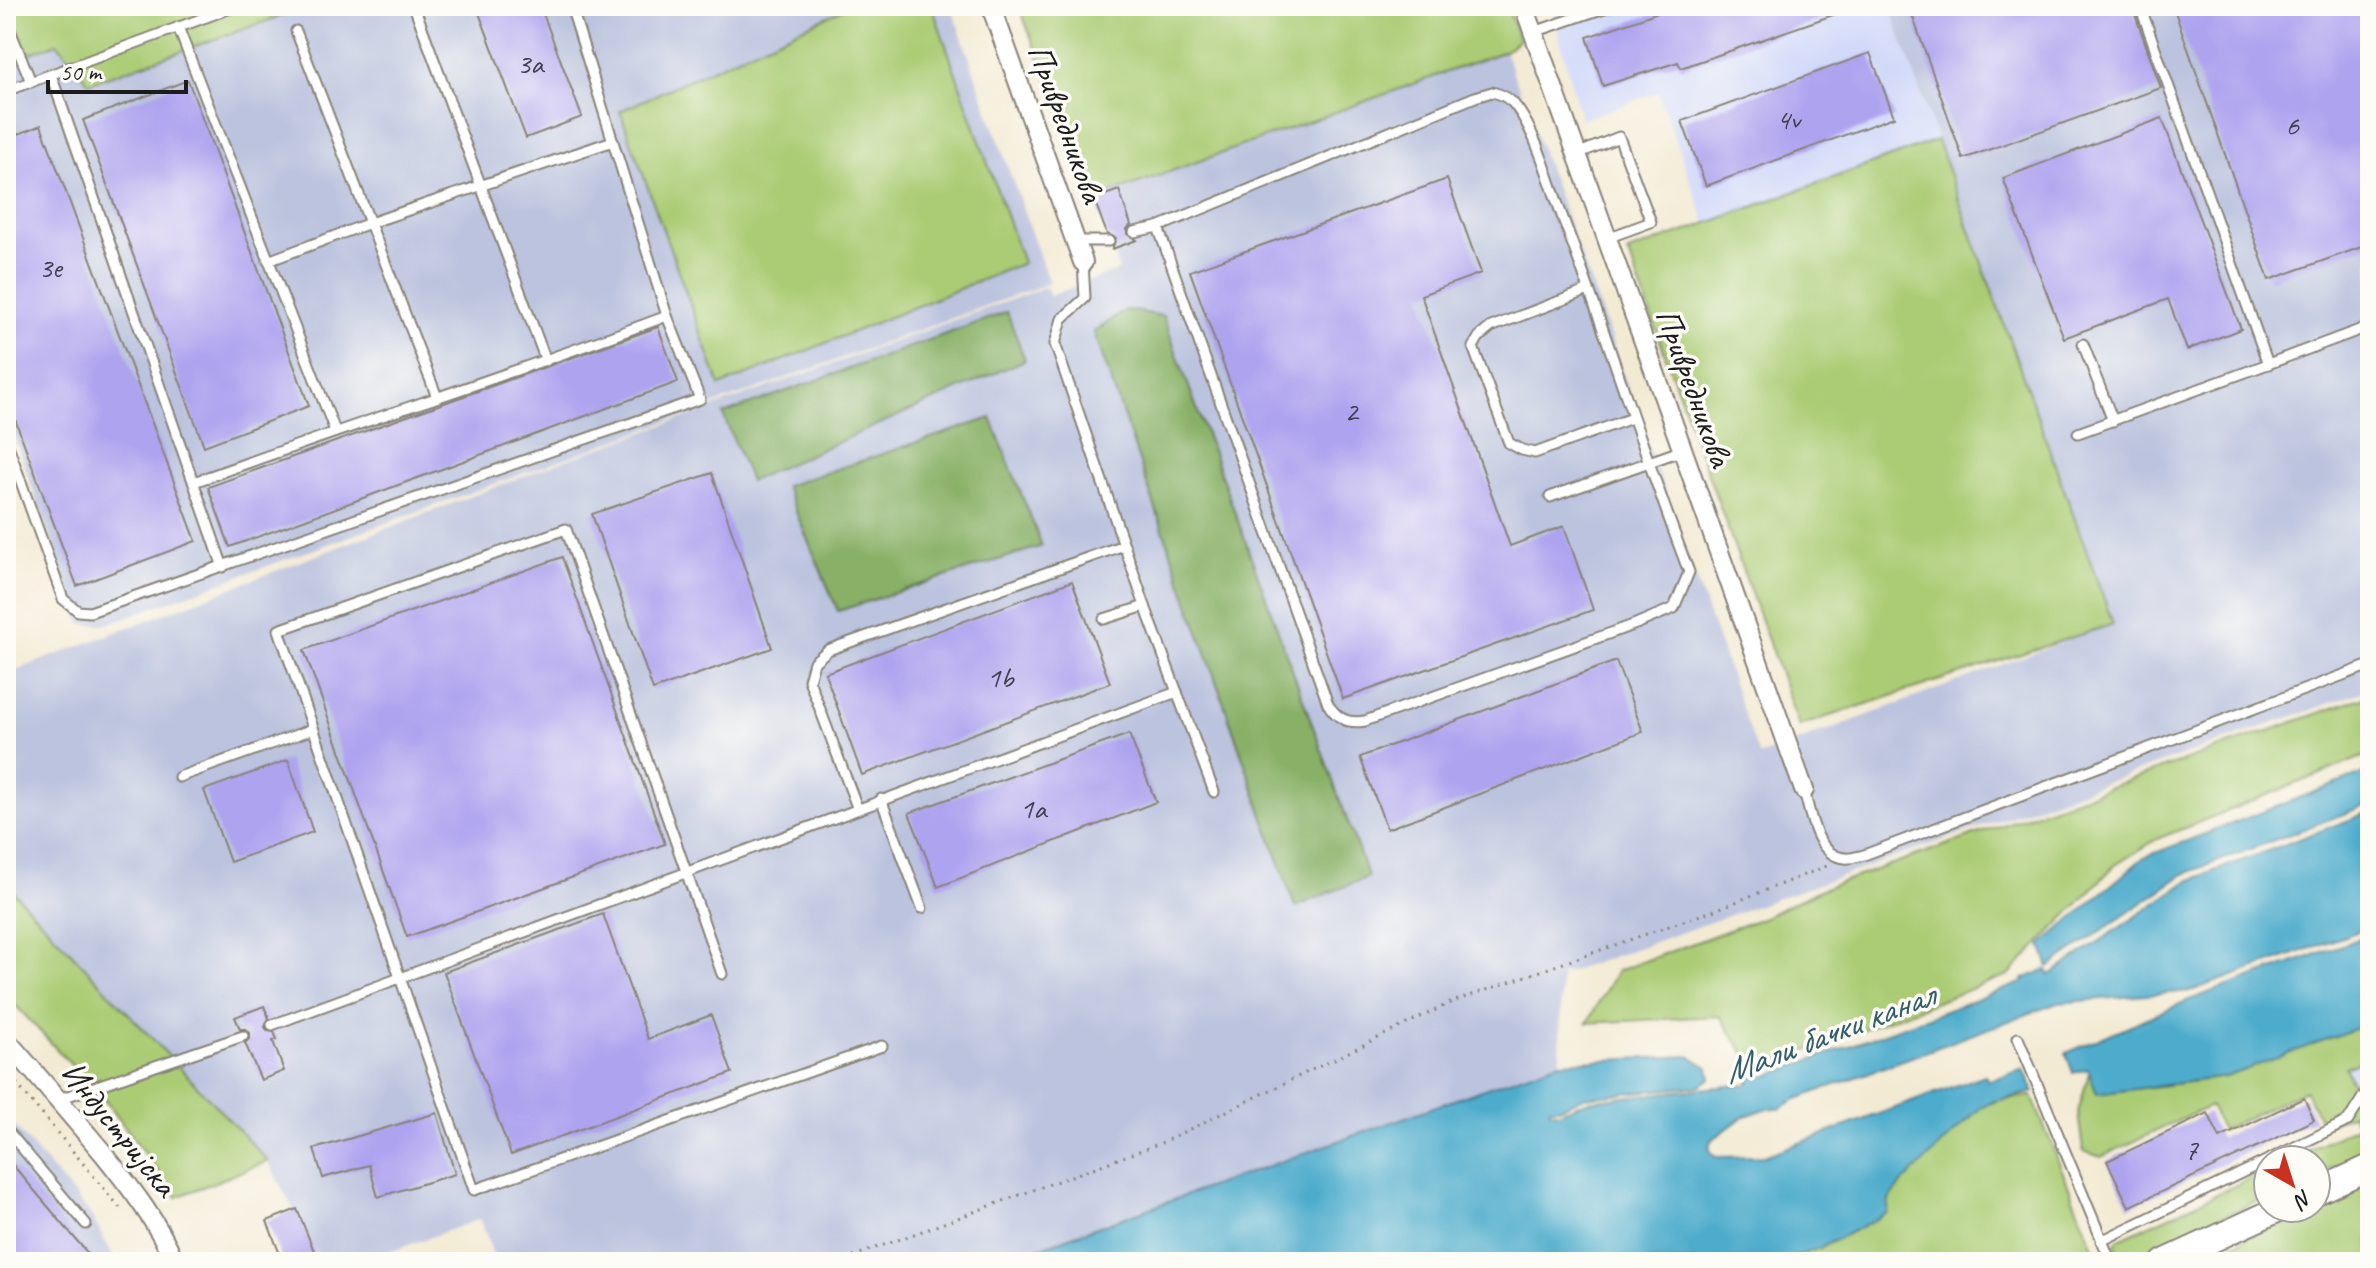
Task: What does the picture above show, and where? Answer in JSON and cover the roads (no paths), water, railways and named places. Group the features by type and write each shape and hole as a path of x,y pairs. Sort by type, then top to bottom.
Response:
{"street":[{"name":"Привредникова","path":"991,6 1083,262"},
{"name":"Привредникова","path":"1524,6 1804,790"},
{"name":"Индустријска","path":"6,1040 59,1099 137,1196 154,1220 175,1262"},
{"path":"2332,1185 2370,1167"},
{"path":"2164,1262 2252,1221"}],"lane":[{"path":"6,91 236,6"},
{"path":"414,6 546,361"},
{"path":"6,440 63,599 78,611 90,612 700,399 667,316 571,6"},
{"path":"1534,32 1610,6"},
{"path":"2140,6 2268,364"},
{"path":"6,20 31,82"},
{"path":"178,27 335,431"},
{"path":"296,31 437,397"},
{"path":"51,75 223,567"},
{"path":"1134,232 1158,227 1475,97 1492,92 1500,94 1514,104 1528,127 1589,290 1647,463 1689,572 1674,608 1365,721 1352,723 1335,715 1328,704 1158,227"},
{"path":"1577,154 1619,137 1651,222 1607,238"},
{"path":"268,261 613,141"},
{"path":"1076,241 1109,241"},
{"path":"1083,262 1085,298 1062,319 1055,344 1145,606 1214,792"},
{"path":"1589,290 1491,327 1473,347 1509,443 1522,450 1535,453 1632,418"},
{"path":"194,482 667,316"},
{"path":"2078,433 2370,326"},
{"path":"2083,344 2113,421"},
{"path":"1550,497 1683,450"},
{"path":"722,974 566,529 279,630 474,1190 882,1046"},
{"path":"857,807 809,680 814,662 828,650 1124,545"},
{"path":"1104,619 1145,606"},
{"path":"1804,790 1822,844 1831,854 1845,858 1864,855 2370,665"},
{"path":"272,1025 857,807 1177,692"},
{"path":"179,777 313,729"},
{"path":"881,799 922,908"},
{"path":"59,1099 243,1036"},
{"path":"2018,1038 2111,1262"},
{"path":"2305,1144 2348,1121 2370,1086"},
{"path":"6,1129 86,1224"},
{"path":"2101,1241 2252,1168"}],"water":[{"path":"2370,771 2370,804 2184,874 2049,967 2041,945 2144,857"},
{"path":"2370,812 2370,927 2191,991 2058,1003 1797,1099 1779,1109 1768,1108 1743,1117 1712,1140 1709,1146 1716,1157 1764,1156 1985,1075 1988,1081 2024,1069 2034,1092 1981,1107 1902,1183 1889,1200 1888,1213 1820,1248 1778,1262 999,1262 1560,1062 1690,1056 1709,1068 1711,1078 1699,1086 1584,1097 1559,1108 1550,1108 1550,1111 1558,1113 1586,1101 1747,1084 1750,1081 1747,1077 1767,1076 2024,982 2023,979 2047,969 2050,975 2188,881"},
{"path":"2370,935 2370,1023 2226,1077 2097,1094 2088,1069 2073,1073 2066,1053 2189,1000"}],"water label":[{"name":"Мали бачки канал","path":"1828,1032"}]}
